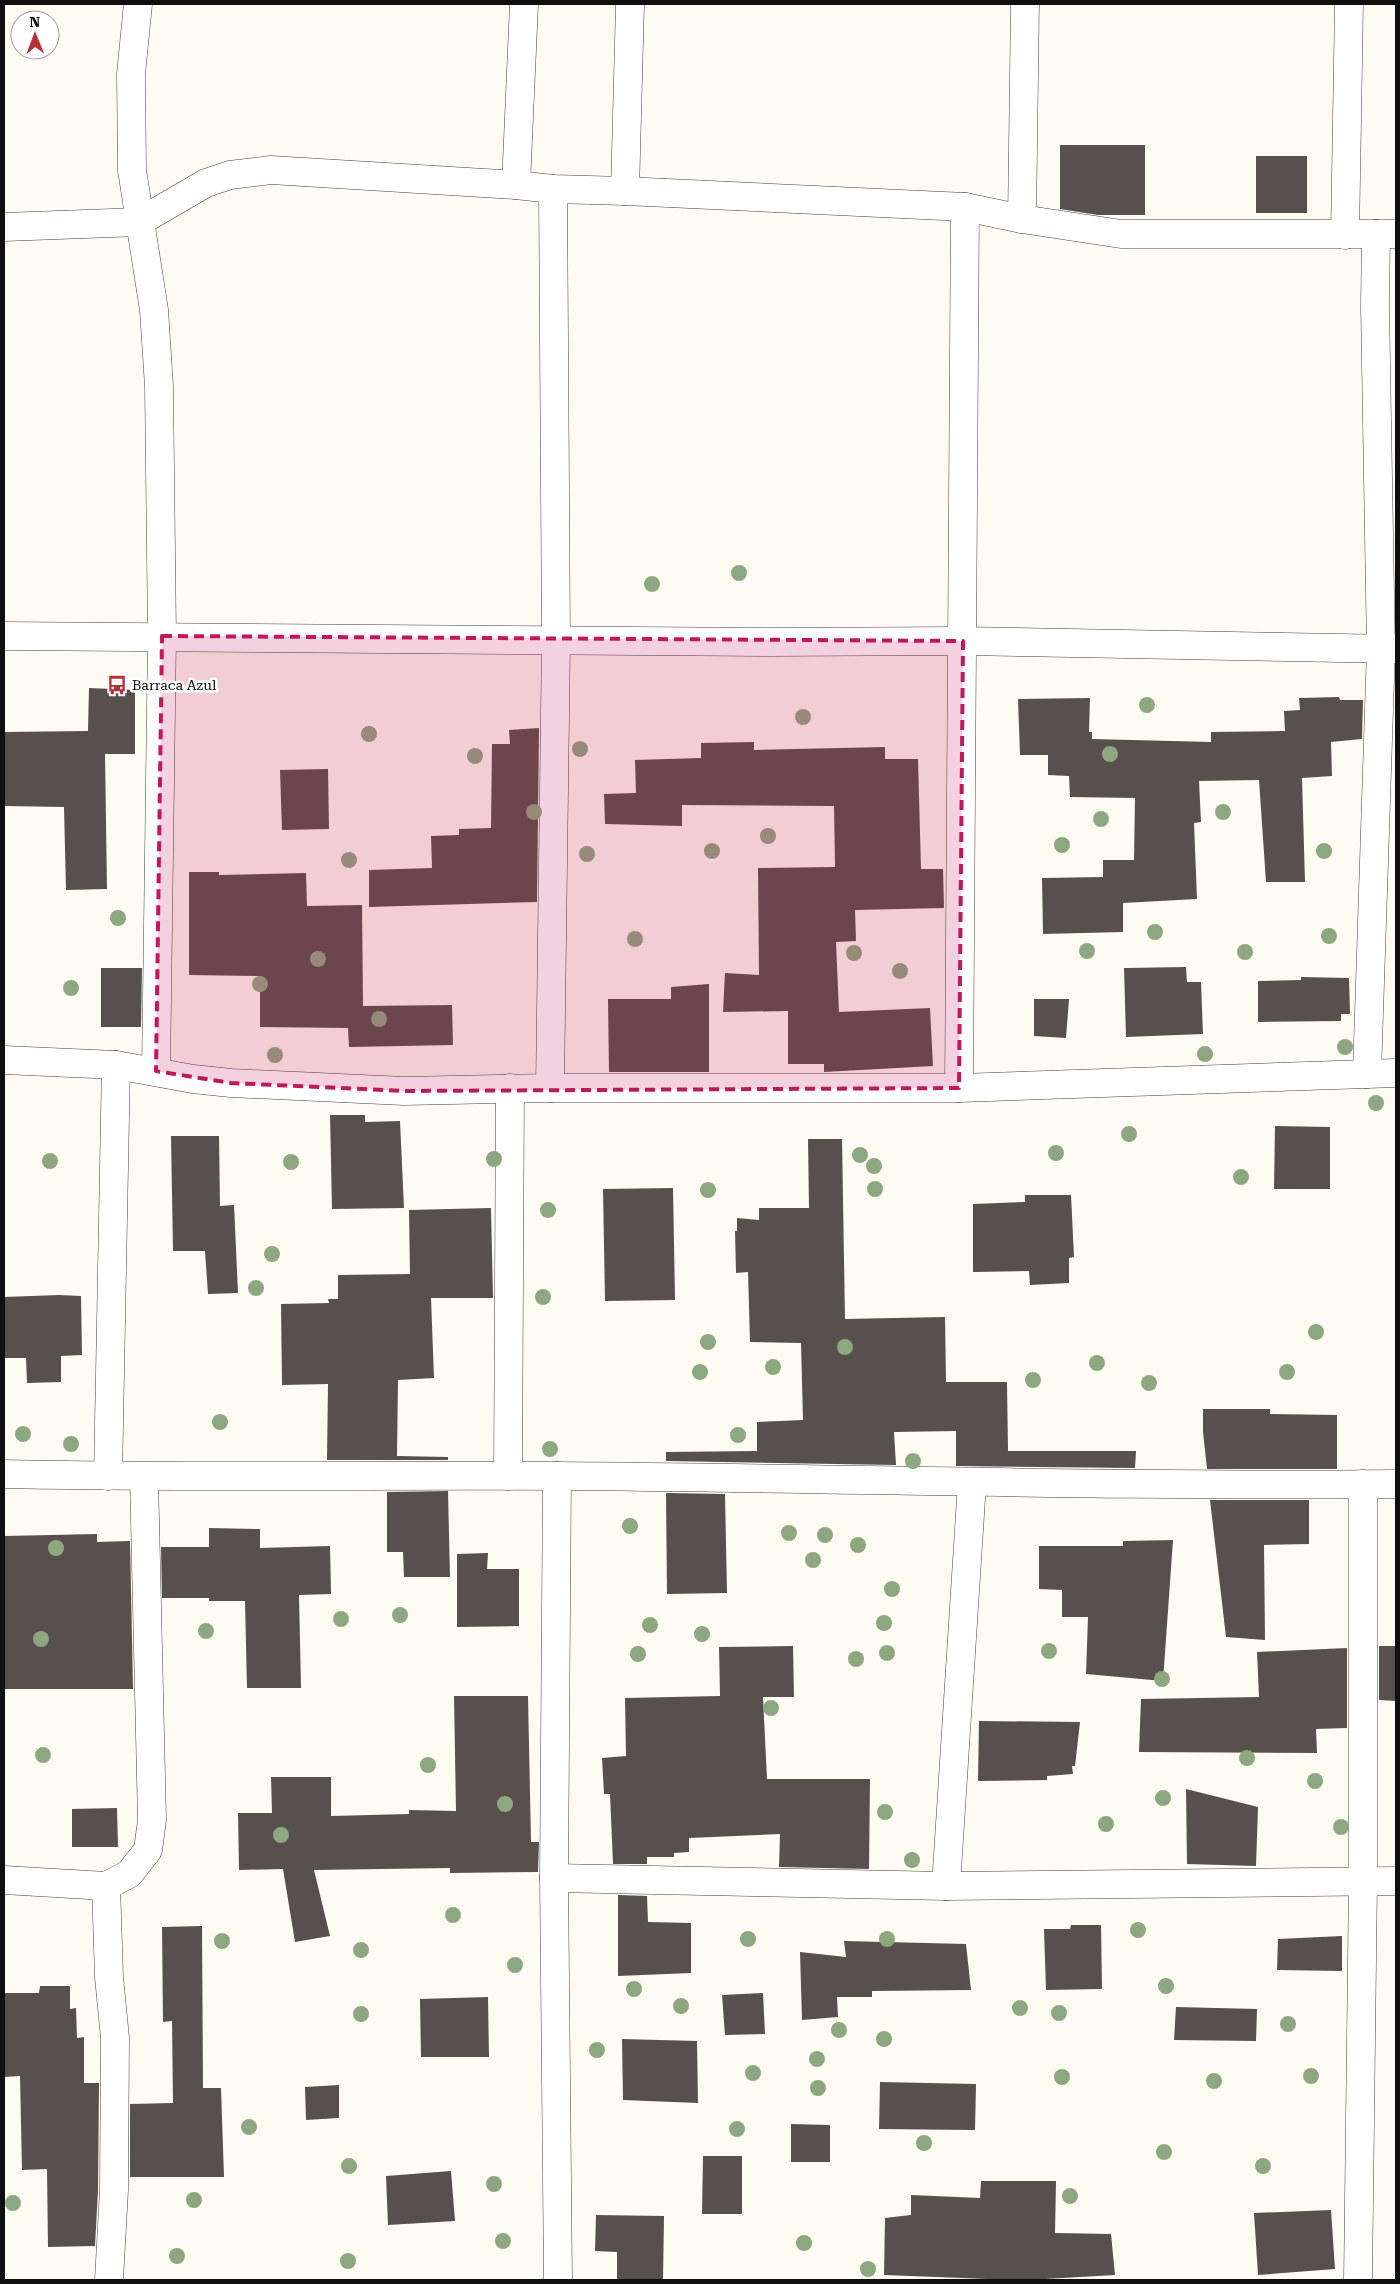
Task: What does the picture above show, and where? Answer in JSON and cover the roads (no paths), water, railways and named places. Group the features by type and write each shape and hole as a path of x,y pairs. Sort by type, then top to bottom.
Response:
{"street":[{"path":"138,4 131,74 132,170 154,310 159,386 162,636 156,1071"},
{"path":"516,185 524,4"},
{"path":"625,191 630,4"},
{"path":"1022,219 1025,4"},
{"path":"1345,235 1349,4"},
{"path":"4,227 139,222 206,183 230,175 271,170 516,185 553,189 966,207 1022,219 1122,234 1386,234 1375,306 1389,649 1367,1074"},
{"path":"550,1088 556,640 553,189"},
{"path":"959,1088 966,207"},
{"path":"4,636 769,642 963,641 1389,649"},
{"path":"4,1060 116,1065 193,1079 231,1083 404,1091 510,1088 959,1088 1396,1073"},
{"path":"108,1476 116,1065"},
{"path":"508,1476 510,1088"},
{"path":"4,1474 144,1477 557,1476 972,1483 1396,1484"},
{"path":"557,1476 554,1878 558,2280"},
{"path":"4,1880 106,1886 129,1874 148,1850 152,1820 144,1477"},
{"path":"946,1886 972,1483"},
{"path":"1358,2280 1363,1881 1363,1484"},
{"path":"554,1878 946,1886 1396,1881"},
{"path":"106,1886 109,1977 115,2038 114,2190 108,2280"}],"place":[{"name":"Barraca Azul","path":"117,685"}]}
